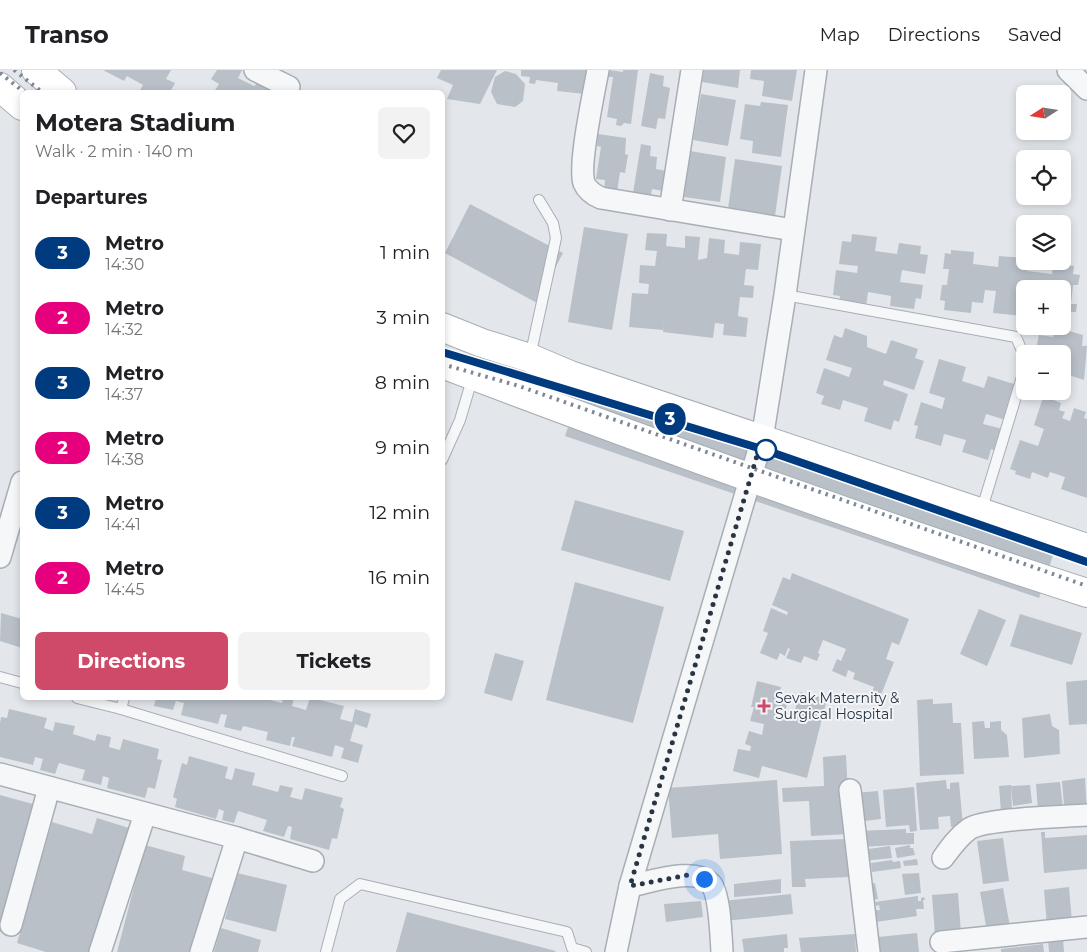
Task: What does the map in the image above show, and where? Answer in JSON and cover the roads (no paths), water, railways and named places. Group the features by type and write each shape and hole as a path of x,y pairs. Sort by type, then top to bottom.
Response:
{"street":[{"path":"36,70 60,90"},
{"path":"255,70 290,83"},
{"path":"598,70 583,165 584,183 592,193 601,198 793,230"},
{"path":"670,210 692,70"},
{"path":"616,952 630,886 762,439 785,295 816,70"},
{"path":"1068,70 1087,88"},
{"path":"0,87 20,104"},
{"path":"445,328 482,343 530,358 570,375 1087,548"},
{"path":"445,365 931,543 1087,593"},
{"path":"0,556 20,489"},
{"path":"0,774 237,838 313,861"},
{"path":"11,925 49,788"},
{"path":"850,790 869,952"},
{"path":"100,952 145,814"},
{"path":"943,858 959,837 971,828 991,822 1087,815"},
{"path":"201,952 237,838"},
{"path":"630,886 688,875 704,879 712,885 718,901 722,952"},
{"path":"941,942 1087,927"}],"lane":[{"path":"530,358 556,238 553,223 540,200"},
{"path":"785,295 1016,337 1019,345"},
{"path":"445,453 460,420 473,376"},
{"path":"980,513 1016,396"},
{"path":"0,678 20,683"},
{"path":"85,700 121,709 342,776"},
{"path":"121,709 123,700"},
{"path":"326,952 340,899 360,884 567,932 572,948 586,952"}],"railway":[{"path":"14,70 39,90"},
{"path":"0,73 21,90"},
{"path":"445,353 765,450 1087,562"},
{"path":"445,365 519,386 1087,586"}],"metro line":[{"name":"3","path":"445,353 666,418 765,450 1087,562"}],"place":[{"name":"Sevak Maternity & Surgical Hospital","path":"764,706"}]}
